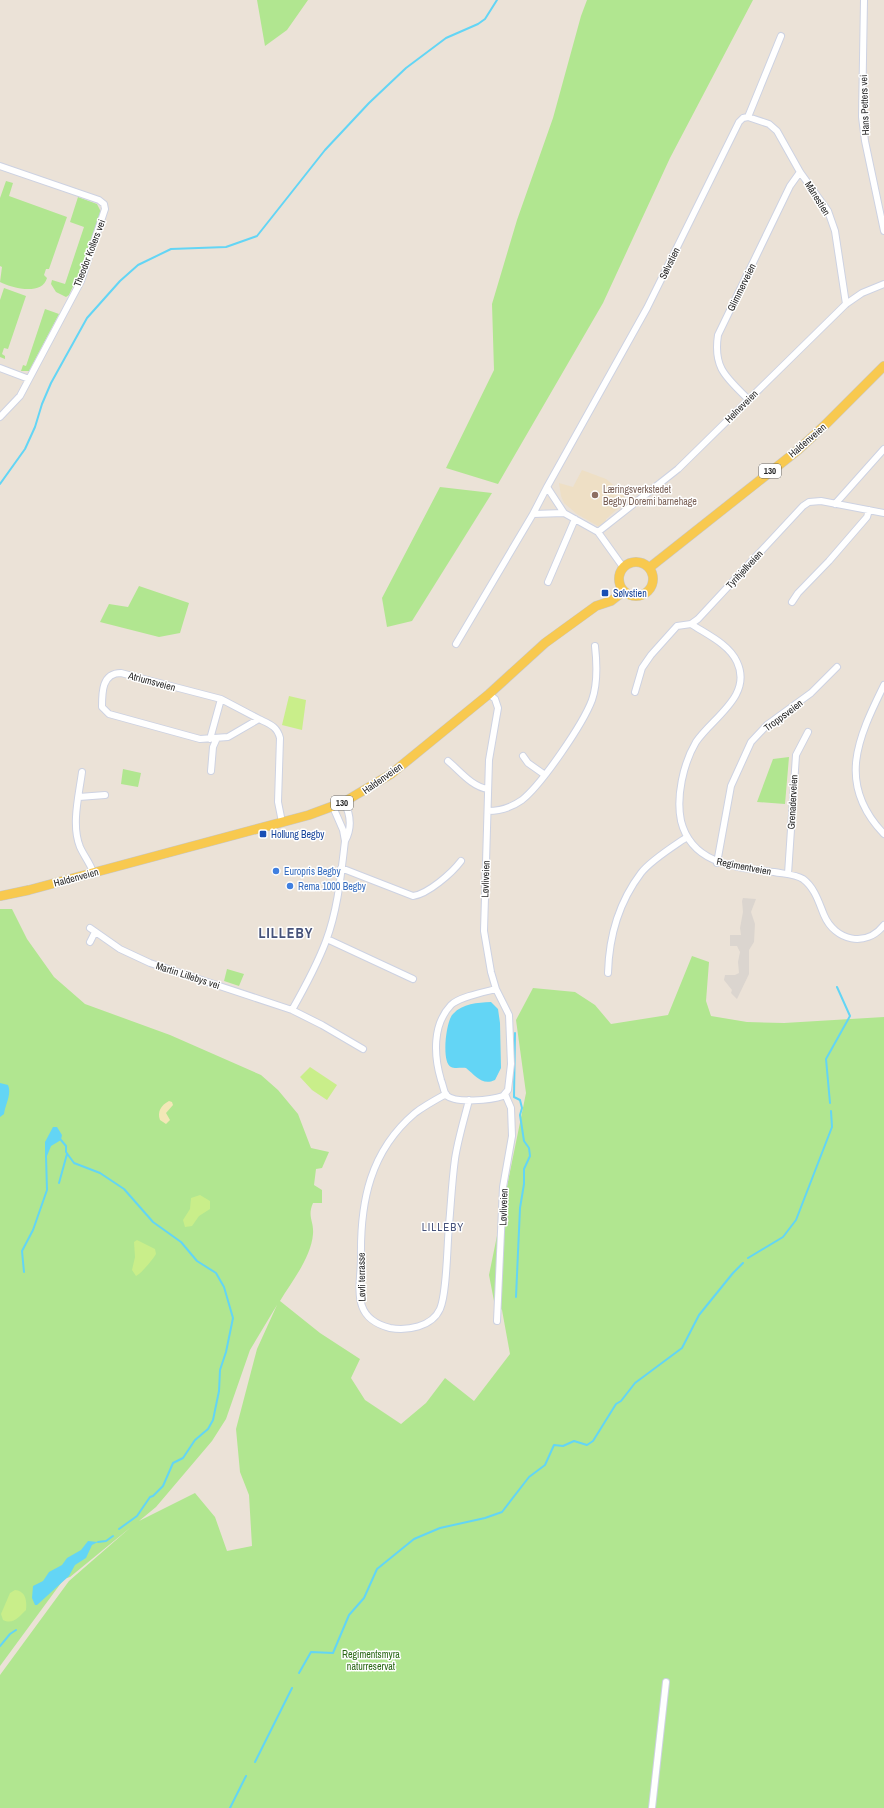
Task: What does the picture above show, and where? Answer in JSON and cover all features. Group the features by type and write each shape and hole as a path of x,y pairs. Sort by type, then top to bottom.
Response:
{"main road":[{"name":"Haldenveien","path":"649,568 798,450 884,366"},
{"path":"634,562 645,564 649,568 653,579 649,590 637,596 630,595 624,591 618,579 623,567 634,562"},
{"name":"Haldenveien","path":"0,896 282,822 333,807 344,802 391,774 489,694 545,643 596,606 611,601 624,591"}],"street":[{"name":"Hans Petters vei","path":"864,0 862,118 865,141 884,231"},
{"name":"Sølvstien","path":"456,644 533,514 646,308 739,122 743,118 748,117 781,36"},
{"name":"Månestien","path":"748,117 769,124 777,131 800,172 828,211 835,231 846,304"},
{"name":"Theodor Kollers vei","path":"0,166 99,200 104,204 105,209 81,281 20,396 0,417"},
{"name":"Glimmerveien","path":"748,399 730,380 719,364 716,353 718,335 790,186 800,172"},
{"name":"Helneveien","path":"598,532 678,469 846,304 862,293 884,284"},
{"path":"0,368 29,379"},
{"path":"835,504 884,449"},
{"path":"547,487 564,513 598,532 623,567"},
{"name":"Tyrihjellveien","path":"636,692 642,668 651,655 677,626 691,624 698,619 802,506 815,501 884,513"},
{"path":"792,602 798,593 829,561 867,517 869,510"},
{"path":"533,514 564,513"},
{"path":"548,582 575,519"},
{"name":"Regimentveien","path":"691,624 728,649 737,662 741,678 738,692 734,700 701,736 686,765 681,791 680,807 682,821 687,837 698,852 717,862 798,876 808,883 817,897 828,925 841,935 852,939 867,938 884,926"},
{"path":"488,811 503,809 520,801 533,791 580,723 592,699 597,680 595,646"},
{"name":"Troppsveien","path":"717,862 730,786 751,742 767,726 811,694 837,667"},
{"name":"Atriumsveien","path":"259,720 228,737 200,739 109,714 102,707 102,687 109,676 114,673 121,673 221,699 259,720 274,726 280,738 278,802 282,822"},
{"path":"884,685 861,735 857,750 856,767 860,796 868,812 884,834"},
{"name":"Løvliveien","path":"489,694 495,699 498,708 491,747 488,789 484,931 491,972 496,989 509,1015 511,1064 508,1090 505,1094 511,1108 512,1136 502,1187 497,1321"},
{"path":"210,739 221,699"},
{"name":"Grenaderveien","path":"788,874 796,755 808,732"},
{"path":"211,771 212,754 217,738"},
{"path":"523,756 528,763 545,775"},
{"path":"448,761 480,788 488,789"},
{"path":"82,772 76,825 80,847 93,872"},
{"path":"79,796 105,794"},
{"path":"344,802 349,813 350,821 350,832 345,841"},
{"path":"292,1010 314,972 327,939 336,909 345,841 343,830 333,807"},
{"path":"608,972 608,952 618,913 626,896 646,868 687,837"},
{"path":"341,868 413,896 421,895 433,887 461,860"},
{"name":"Martin Lillebys vei","path":"90,942 92,930 120,949 150,963 292,1010 322,1025 363,1049"},
{"path":"327,939 413,979"},
{"path":"496,989 478,993 452,1004 441,1018 436,1042 438,1068 446,1094 455,1099 469,1100 497,1098 505,1094"},
{"name":"Løvli terrasse","path":"446,1094 415,1113 402,1126 382,1150 370,1177 364,1210 361,1240 361,1298 364,1311 381,1326 405,1329 417,1327 432,1320 440,1309 445,1282 455,1160 469,1100"},
{"path":"652,1808 666,1682"}],"shaded area":[{"path":"582,470 606,479 617,488 627,500 606,519 605,524 602,526 598,526 577,514 564,503 561,496 559,483 573,487"},
{"path":"743,898 756,899 751,912 755,924 754,942 749,950 749,974 737,999 731,993 732,990 724,980 725,975 735,975 739,973 738,962 740,952 737,946 730,946 730,935 741,935 740,928 743,912"}],"green space":[{"path":"257,0 308,0 287,30 265,46"},
{"path":"587,0 753,0 670,158 603,303 498,484 446,468 494,370 492,304 517,220 553,118 581,16"},
{"path":"6,181 13,183 9,196 67,217 49,269 46,269 44,275 47,278 44,284 33,289 19,288 0,282 2,267 0,266 0,198"},
{"path":"78,197 97,204 101,212 86,258 69,295 66,297 56,292 51,284 52,280 65,284 84,227 70,222"},
{"path":"4,288 26,296 8,349 4,348 2,354 5,356 5,359 0,357 0,300"},
{"path":"45,309 59,314 29,371 21,371 23,365 26,366"},
{"path":"440,487 492,493 412,621 387,627 382,598"},
{"path":"139,586 189,603 180,633 159,637 100,622 109,604 128,607"},
{"path":"289,696 306,700 302,730 282,725"},
{"path":"789,757 785,804 757,802 773,759"},
{"path":"123,769 141,773 138,787 121,784"},
{"name":"Regimentsmyra naturreservat","path":"0,909 12,909 27,939 54,977 85,1004 170,1035 261,1075 278,1090 298,1114 311,1148 329,1152 322,1168 316,1169 314,1185 322,1190 322,1203 313,1203 311,1208 313,1226 312,1243 305,1260 280,1301 320,1333 360,1359 351,1378 365,1400 401,1424 426,1403 445,1378 474,1401 510,1354 502,1310 494,1301 489,1275 526,1093 516,1020 533,988 575,992 595,1005 611,1024 668,1015 692,956 709,962 706,1001 711,1016 747,1022 784,1023 884,1017 884,1808 0,1808 0,1675 69,1581 131,1527 70,1577 64,1579 0,1666","holes":["277,1305 257,1349 236,1429 240,1472 249,1495 252,1546 227,1551 215,1517 195,1493 139,1521 156,1507 212,1441 226,1419 250,1350"]},
{"path":"227,969 244,974 239,986 224,981"},
{"path":"310,1067 337,1085 327,1100 312,1090 300,1077"},
{"path":"200,1195 210,1201 210,1209 199,1216 192,1226 185,1227 183,1220 190,1209 191,1198"},
{"path":"137,1240 155,1249 156,1254 144,1270 136,1276 132,1270 135,1257 134,1242"},
{"path":"15,1590 24,1594 26,1600 26,1610 16,1620 10,1622 3,1620 1,1614 10,1593"}],"sand":[{"path":"169,1101 172,1102 173,1105 166,1113 170,1120 166,1124 160,1120 159,1112"}],"water":[{"path":"491,1002 498,1009 500,1023 501,1068 495,1080 486,1082 479,1079 466,1068 451,1067 448,1064 445,1050 448,1024 453,1014 457,1010 470,1004"},
{"path":"0,1083 8,1085 9,1092 4,1114 0,1117"},
{"path":"53,1127 57,1127 62,1135 61,1140 51,1146 47,1156 45,1156 45,1142"},
{"path":"88,1541 98,1542 92,1545 86,1558 75,1565 69,1576 37,1605 35,1605 32,1598 33,1586 43,1581 49,1572 62,1565 67,1558 81,1550"}],"waterway":[{"path":"0,484 25,449 35,427 42,404 51,383 87,318 120,281 138,265 171,249 226,247 257,236 325,150 369,103 406,68 446,38 478,24 485,19 497,0"},
{"path":"830,1103 826,1059 850,1016 837,987"},
{"path":"515,1033 514,1097 520,1100 522,1108 520,1115 524,1141 529,1148 530,1156 524,1169 524,1184 520,1208 516,1297"},
{"path":"748,1258 783,1237 796,1220 832,1127 831,1111"},
{"path":"61,1140 66,1146 66,1152 74,1163 100,1173 124,1189 153,1222 181,1242 197,1261 216,1273 224,1287 233,1318 226,1352 220,1370 219,1391 213,1420 208,1429 195,1440 183,1458 173,1463 163,1486 150,1497 137,1516 119,1529"},
{"path":"59,1183 67,1154"},
{"path":"24,1272 22,1251 33,1230 47,1190 46,1156"},
{"path":"299,1673 311,1652 333,1653 349,1615 364,1598 377,1569 414,1539 440,1528 485,1518 502,1512 529,1477 545,1465 554,1445 563,1446 574,1441 587,1445 593,1441 616,1404 621,1401 635,1383 682,1348 699,1315 743,1263"},
{"path":"98,1542 106,1541 113,1536"},
{"path":"0,1646 10,1634 16,1630"},
{"path":"255,1762 292,1688"},
{"path":"230,1808 246,1776"}],"place":[{"name":"Læringsverkstedet Begby Doremi barnehage","path":"595,495"},
{"name":"Sølvstien","path":"605,593"},
{"name":"Hollung Begby","path":"263,834"},
{"name":"Europris Begby","path":"276,871"},
{"name":"Rema 1000 Begby","path":"290,886"}],"district":[{"name":"LILLEBY","path":"286,933"},
{"name":"LILLEBY","path":"443,1227"}]}
